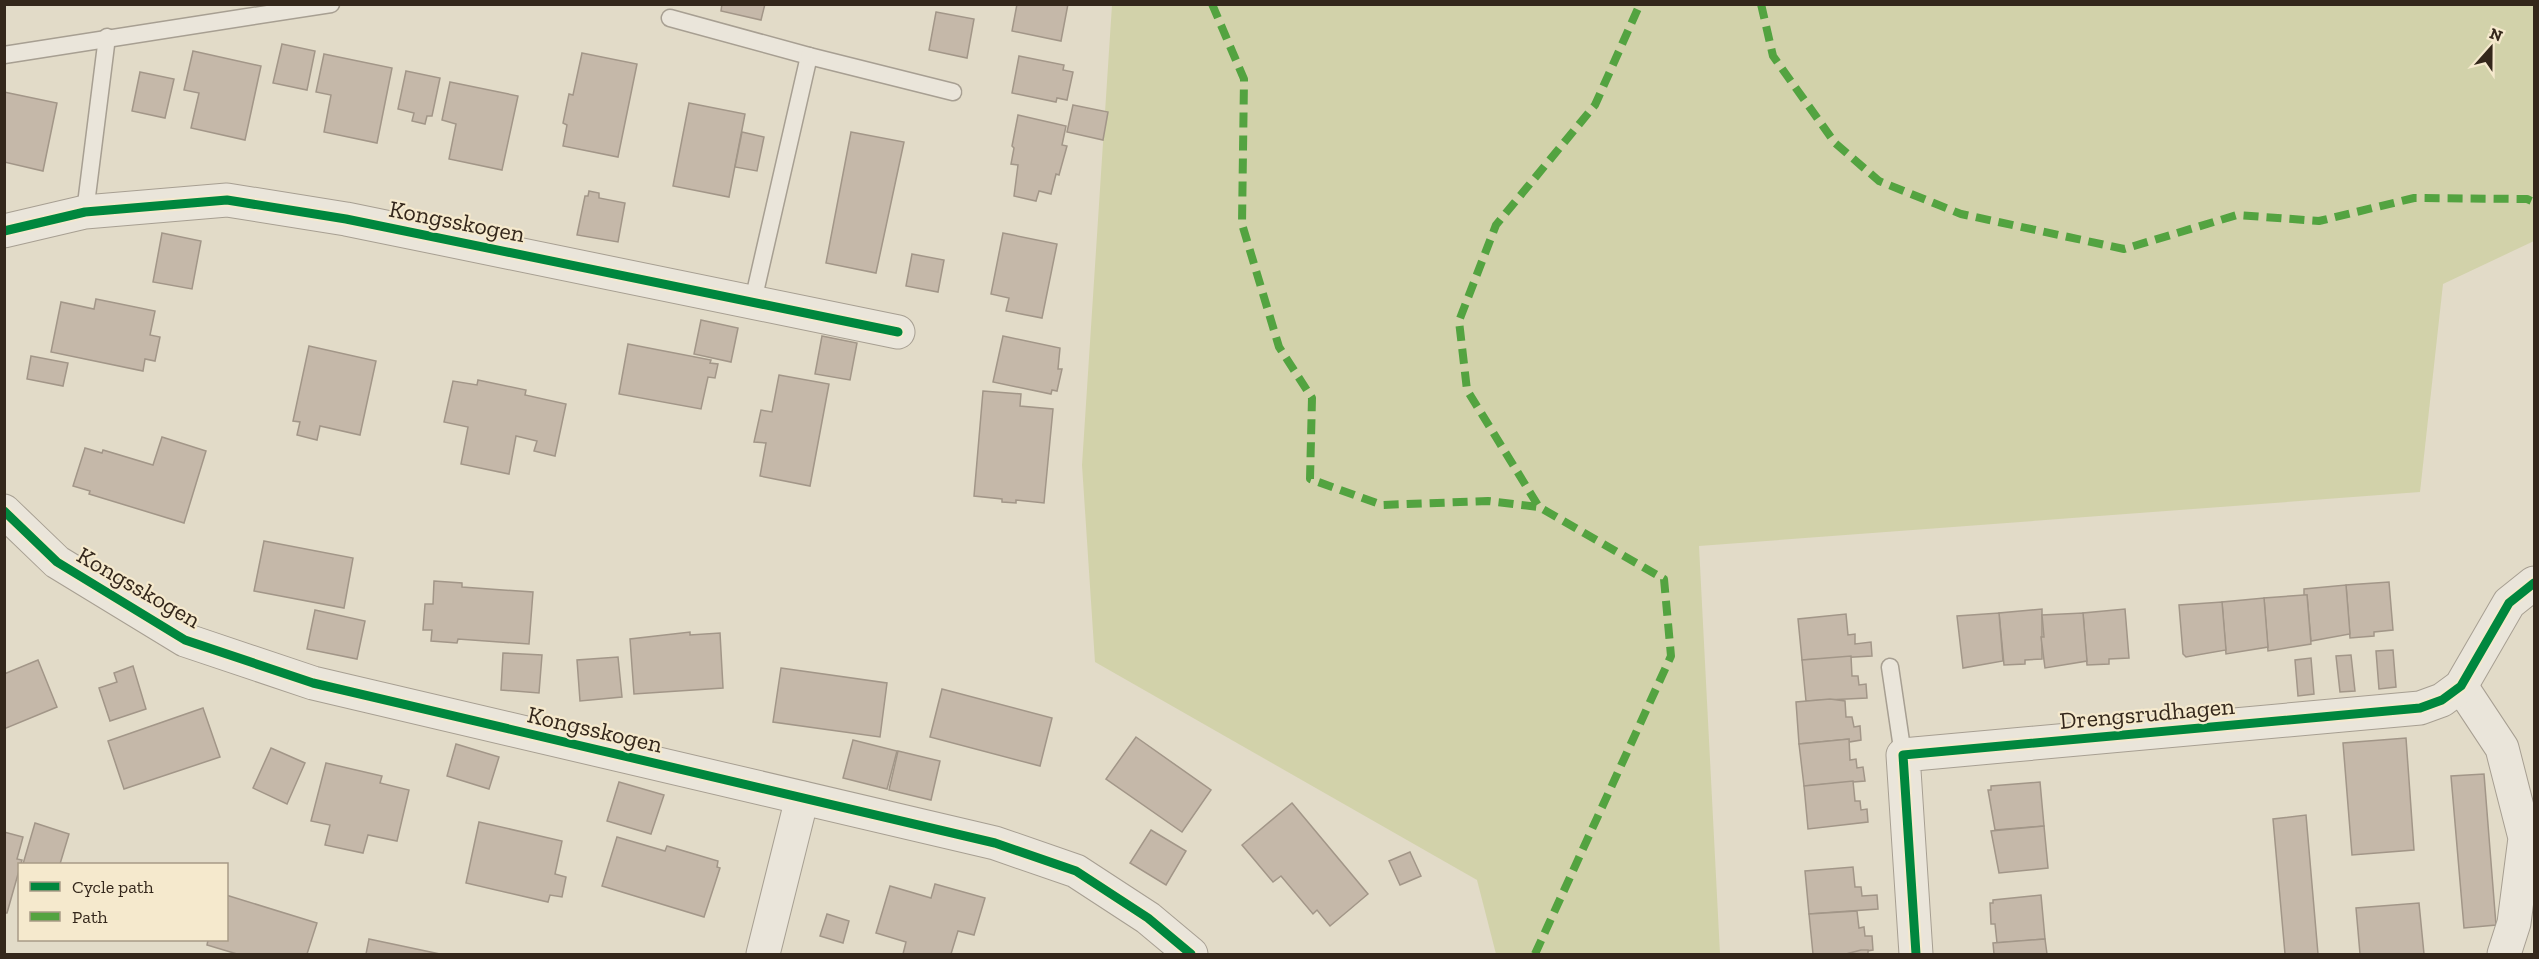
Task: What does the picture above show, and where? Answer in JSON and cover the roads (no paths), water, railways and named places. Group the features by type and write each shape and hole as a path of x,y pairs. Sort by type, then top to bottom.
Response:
{"street":[{"name":"Kongsskogen","path":"4,231 85,212 227,200 346,219 898,332"},
{"name":"Kongsskogen","path":"4,511 57,562 185,640 313,683 995,843 1076,871 1148,918 1191,954"},
{"name":"Drengsrudhagen","path":"1903,755 2420,708 2442,700 2461,686 2509,603 2535,583"},
{"path":"2461,686 2502,748 2525,838 2514,923 2504,954"},
{"path":"1903,755 1916,954"},
{"path":"763,954 801,798"}],"lane":[{"path":"4,55 106,37 331,4"},
{"path":"670,18 953,92"},
{"path":"85,212 106,37"},
{"path":"753,301 809,56"},
{"path":"1890,667 1903,755"}]}
